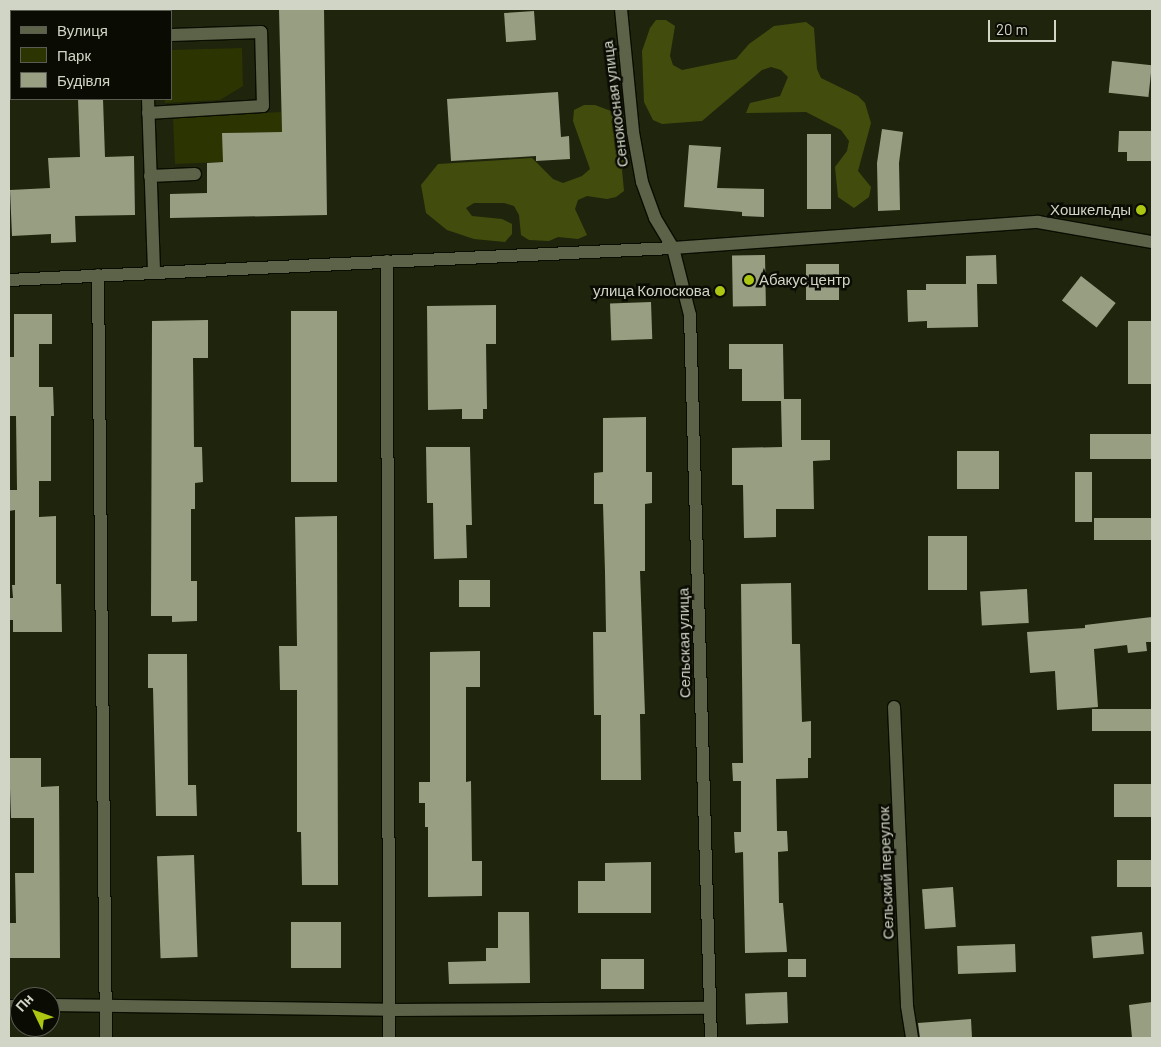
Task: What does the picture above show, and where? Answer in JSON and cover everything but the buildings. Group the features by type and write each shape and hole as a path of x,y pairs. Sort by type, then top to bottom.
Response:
{"street":[{"name":"Сенокосная улица","path":"621,9 633,132 642,182 655,218 673,248"},
{"path":"148,113 263,106 261,32 172,35"},
{"path":"148,100 154,272"},
{"path":"150,176 195,174"},
{"path":"9,280 673,248 1038,222 1152,242"},
{"name":"Сельская улица","path":"673,248 690,315 693,356 711,1038"},
{"path":"387,261 389,1038"},
{"path":"98,275 106,1038"},
{"name":"Сельский переулок","path":"894,707 907,1006 912,1038"},
{"path":"60,1005 105,1004 390,1010 710,1008"}],"green space":[{"path":"656,20 666,20 675,26 670,56 673,65 682,70 736,59 749,44 774,26 806,22 814,28 817,69 821,78 858,96 865,103 871,123 858,171 871,187 869,197 854,208 838,197 835,167 847,151 849,141 841,130 806,112 746,113 750,103 780,96 788,77 781,70 771,67 762,70 702,121 662,124 653,120 644,102 642,51 650,28"},
{"path":"242,48 243,86 220,100 165,103 165,100 172,100 172,50"},
{"path":"584,105 595,105 624,116 628,125 621,143 628,162 622,170 624,191 616,197 607,199 587,196 578,200 575,209 587,235 578,239 558,237 549,241 529,240 521,235 519,215 514,206 504,203 474,203 466,208 472,216 502,219 512,224 512,234 505,242 474,239 447,230 426,213 421,185 438,164 532,158 553,179 563,183 582,176 590,169 573,121 574,110"},
{"path":"281,112 282,132 223,133 223,162 175,164 173,118"}],"place":[{"name":"Хошкельды","path":"1141,210"},
{"name":"Абакус центр","path":"749,280"},
{"name":"улица Колоскова","path":"720,291"}]}
